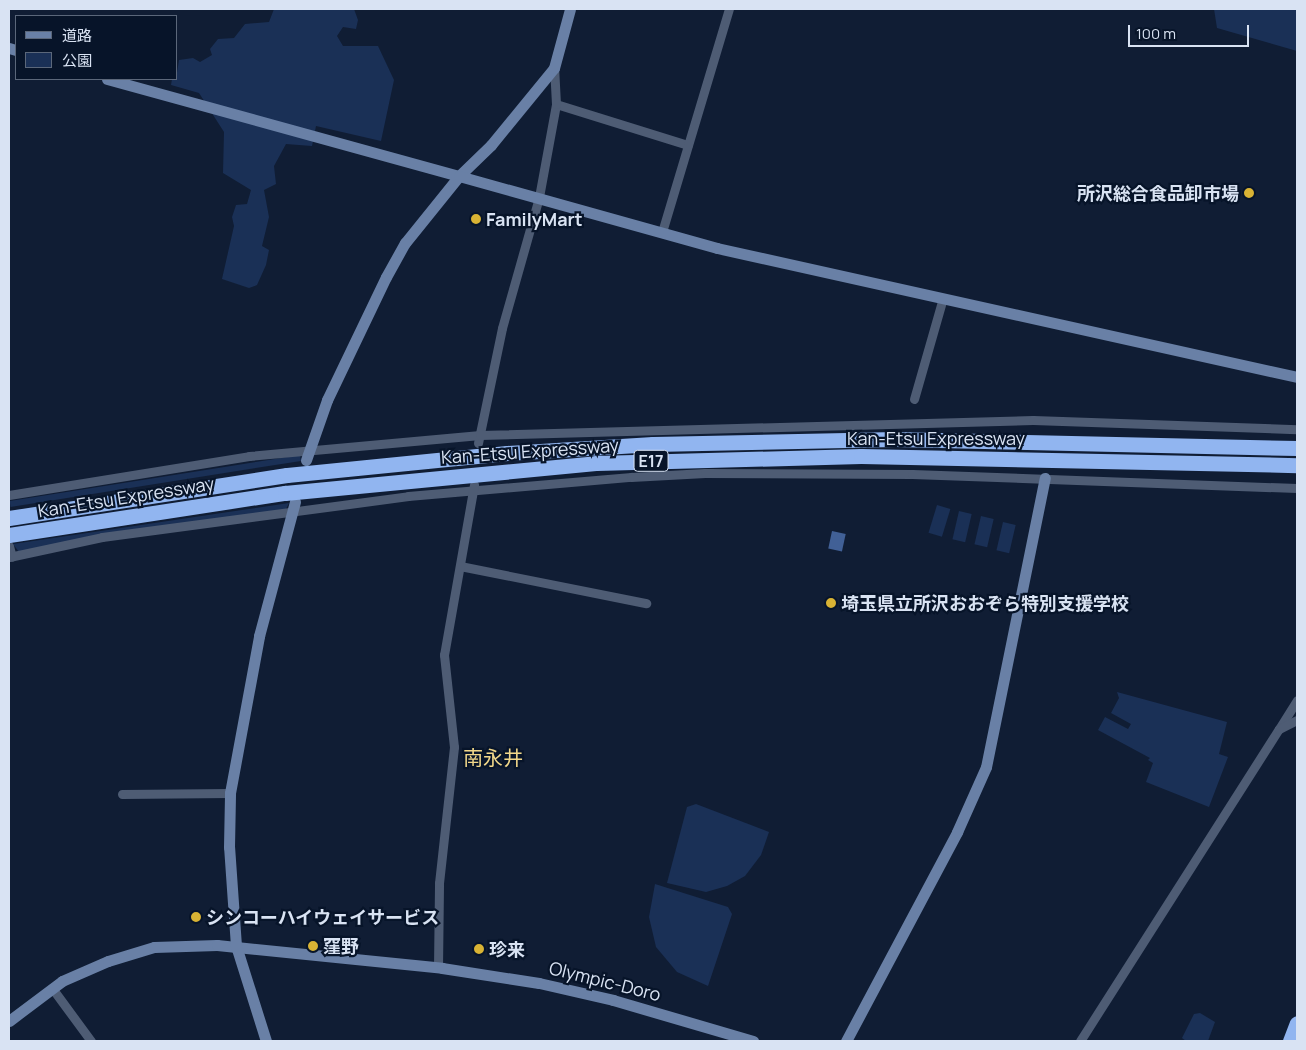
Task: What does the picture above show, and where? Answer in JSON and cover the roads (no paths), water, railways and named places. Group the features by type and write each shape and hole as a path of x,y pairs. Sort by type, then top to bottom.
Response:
{"highway":[{"name":"Kan-Etsu Expressway","path":"9,518 287,475 498,454 653,444 895,439 1297,448"},
{"name":"Kan-Etsu Expressway","path":"9,535 285,493 596,463 862,456 1297,465"},
{"path":"1290,1041 1297,1023"}],"street":[{"path":"479,439 502,328 539,197 556,104 554,68 570,9"},
{"path":"662,232 717,58 729,9"},
{"path":"307,456 338,376 386,277 405,243 459,176 490,145 554,68"},
{"path":"111,80 539,197 717,248 1297,377"},
{"path":"556,104 688,145"},
{"path":"914,400 943,298"},
{"path":"9,495 220,460 307,456 479,439 1033,420 1297,429"},
{"path":"9,546 10,557 102,537 293,507 473,488 705,473 1046,478 1297,488"},
{"path":"846,1041 957,832 986,767 1046,478"},
{"path":"438,968 439,883 454,747 444,655 473,488"},
{"path":"266,1041 236,946 229,847 230,793 259,636 293,507"},
{"path":"460,566 646,603"},
{"path":"1080,1041 1297,700"},
{"path":"1279,729 1297,720"},
{"path":"122,794 230,793"},
{"name":"Olympic-Doro","path":"9,1021 52,988 108,960 154,947 177,944 236,946 438,968 539,983 613,1000 753,1041"},
{"path":"52,988 91,1041"}],"place":[{"name":"所沢総合食品卸市場","path":"1249,193"},
{"name":"FamilyMart","path":"476,219"},
{"name":"埼玉県立所沢おおぞら特別支援学校","path":"831,603"},
{"name":"シンコーハイウェイサービス","path":"196,917"},
{"name":"窪野","path":"313,946"},
{"name":"珍来","path":"479,949"}],"district":[{"name":"南永井","path":"493,757"}]}
